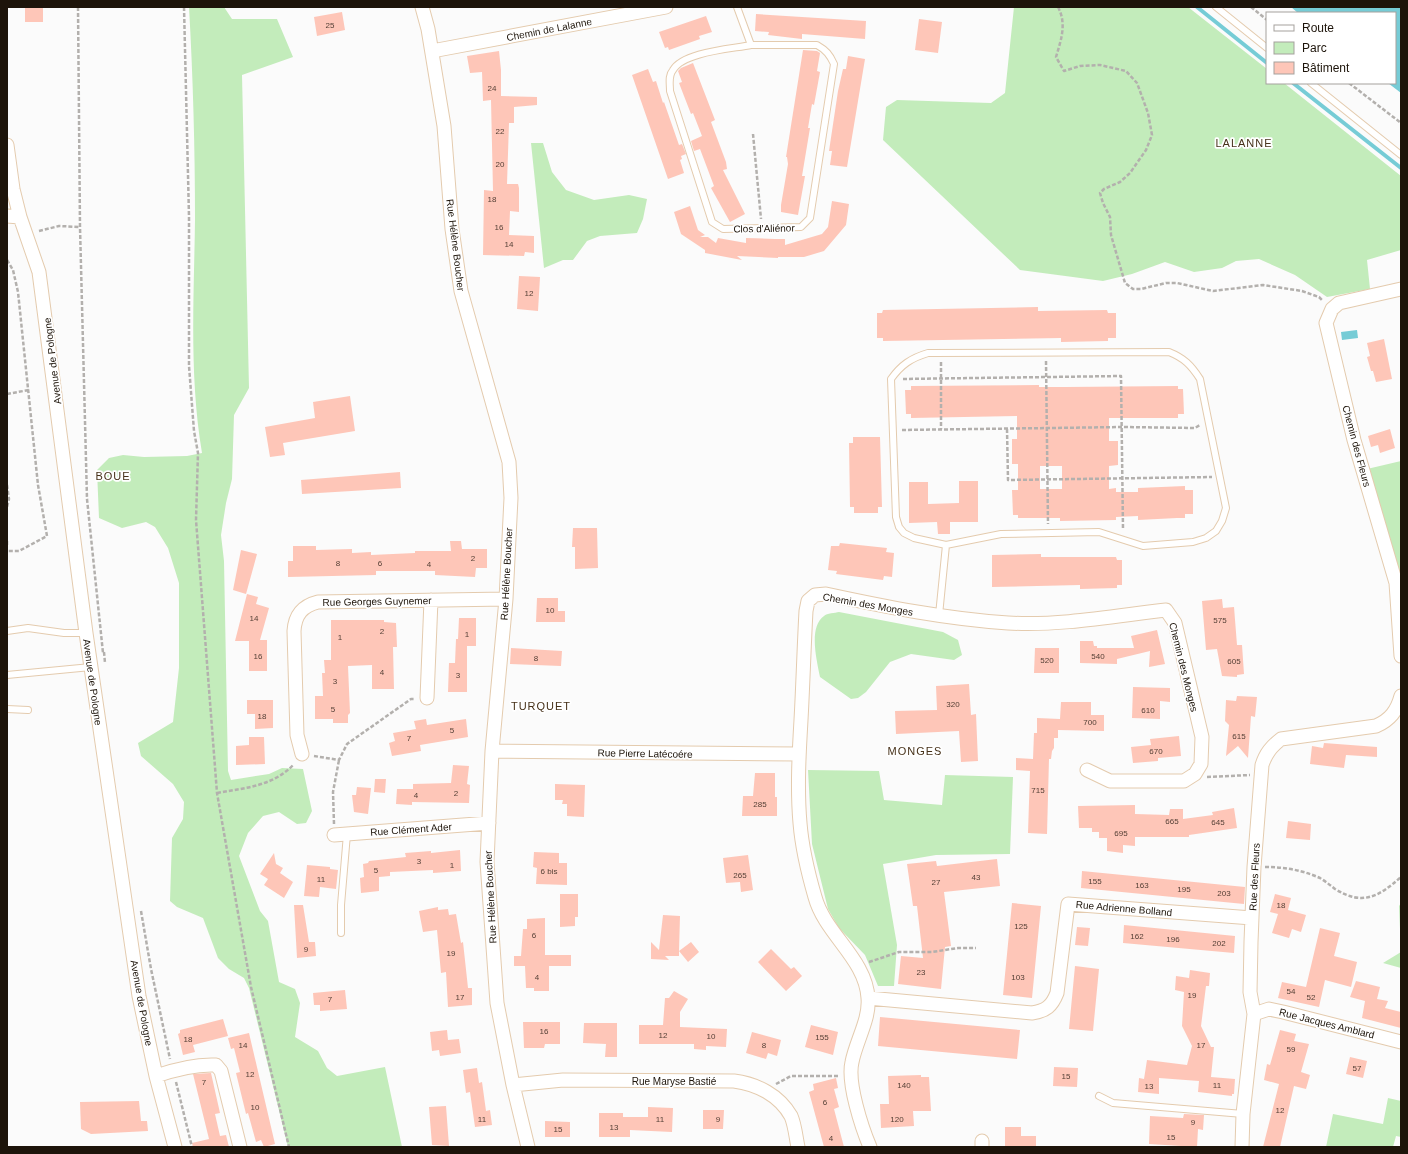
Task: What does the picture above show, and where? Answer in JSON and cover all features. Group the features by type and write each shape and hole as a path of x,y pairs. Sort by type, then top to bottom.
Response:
{"street":[{"name":"Rue Hélène Boucher","path":"422,7 432,51 444,126 452,229 461,291 509,462 511,498 506,598 492,751 487,869 497,1003 513,1085 528,1147"},
{"name":"Chemin de Lalanne","path":"432,51 666,7"},
{"name":"Avenue de Pologne","path":"7,145 13,189 14,216 27,235 39,272 44,301 86,633 139,996 156,1076 175,1147"},
{"path":"1332,309 1339,303 1349,300 1401,289"},
{"name":"Chemin des Fleurs","path":"1332,309 1326,322 1354,440 1396,583 1401,656"},
{"name":"Chemin des Monges","path":"870,1147 860,1121 851,1064 866,1016 868,998 858,968 849,952 835,936 819,911 807,865 800,823 799,754 806,611 808,601 815,595 826,594 912,612 1009,623 1055,622 1166,610 1175,622 1202,737 1201,764 1195,774"},
{"name":"Rue Georges Guynemer","path":"302,754 298,735 294,631 296,619 303,608 318,602 506,598"},
{"path":"427,698 431,600"},
{"name":"Rue des Fleurs","path":"1242,1147 1243,1114 1254,1014 1250,981 1254,867 1262,773 1265,756 1271,746 1282,739 1376,726 1389,719 1400,701"},
{"name":"Rue Pierre Latécoére","path":"492,751 799,754"},
{"path":"1087,770 1110,781 1184,781 1195,774"},
{"name":"Rue Clément Ader","path":"334,835 489,823"},
{"name":"Rue Adrienne Bolland","path":"868,998 1032,1013 1040,1012 1053,1003 1057,993 1068,904 1252,918"},
{"name":"Rue Jacques Amblard","path":"1254,1014 1270,1009 1401,1042"},
{"path":"156,1076 173,1070 202,1064 216,1065 221,1071 240,1147"},
{"name":"Rue Maryse Bastié","path":"513,1085 563,1080 734,1081 748,1083 764,1090 778,1101 791,1117 798,1147"}],"lane":[{"path":"737,7 751,45"},
{"path":"1216,7 1266,47"},
{"name":"Clos d'Aliénor","path":"751,45 817,45 826,50 831,56 834,64 810,218 801,227 723,229 712,222 670,91 669,77 673,68 682,61 693,56 751,45"},
{"path":"1312,84 1401,155"},
{"path":"1046,352 1170,352 1183,358 1192,366 1200,379 1226,508 1222,521 1216,531 1206,538 1193,542 1143,546 1099,532 1000,534 946,545 914,538 904,533 899,527 896,517 891,379 899,368 908,361 928,353 1046,352"},
{"path":"939,615 946,545"},
{"path":"7,631 28,628 64,634 86,633"},
{"path":"7,675 91,667"},
{"path":"7,709 28,710"},
{"path":"341,933 348,834"},
{"path":"1099,1096 1113,1102 1243,1114"}],"path":[{"path":"78,7 80,227 87,499 106,667"},
{"path":"184,7 189,217 189,366 194,431 198,453 196,520 217,793 251,987 289,1147"},
{"path":"1058,7 1064,20 1056,57 1064,71 1080,66 1100,66 1126,71 1137,83 1148,112 1152,135 1146,150 1130,173 1120,182 1104,189 1100,193 1102,203 1110,217 1112,241 1125,283 1133,289 1141,289 1166,283 1177,283 1213,291 1263,285 1302,291 1319,297 1332,309"},
{"path":"1251,7 1266,19"},
{"path":"1350,84 1401,123"},
{"path":"754,134 762,229"},
{"path":"27,235 59,226 80,227"},
{"path":"7,260 14,270 18,292 38,485 48,536 19,551 7,551"},
{"path":"1046,352 1048,533"},
{"path":"940,353 941,429"},
{"path":"891,379 1121,376 1123,427 1123,540"},
{"path":"7,394 28,390"},
{"path":"893,430 1123,427 1195,428 1208,419"},
{"path":"1008,429 1008,480 1220,477"},
{"path":"7,485 9,498 7,507"},
{"path":"91,667 104,652"},
{"path":"334,835 334,792 339,760 347,744 411,699 427,698"},
{"path":"217,793 274,780 285,773 302,754 339,760"},
{"path":"1195,774 1210,778 1262,773"},
{"path":"1254,867 1280,867 1305,872 1322,879 1351,898 1364,899 1377,894 1401,877"},
{"path":"141,908 151,969 173,1070 192,1147"},
{"path":"858,968 870,961 899,952 932,952 958,948 976,948"},
{"path":"764,1090 791,1076 852,1076"}],"green space":[{"path":"189,7 224,7 232,19 277,19 293,57 242,75 249,388 234,415 232,479 226,503 221,535 224,561 228,771 231,780 269,774 282,768 303,769 312,811 306,823 297,824 279,812 263,816 248,833 239,856 260,911 268,921 279,982 295,989 300,1003 295,1037 318,1051 327,1068 337,1076 385,1067 402,1147 288,1147 249,988 244,978 229,969 218,958 203,918 177,907 170,901 172,838 183,819 184,802 173,784 141,756 138,743 173,722 179,668 179,583 168,548 155,527 146,522 122,528 99,518 97,470 109,458 123,455 144,457 187,456 202,453 195,395 193,336 195,167"},
{"path":"1014,7 1188,7 1266,68 1266,84 1285,84 1401,176 1401,250 1367,260 1370,289 1327,297 1295,275 1259,259 1236,261 1222,268 1194,272 1165,262 1132,274 1103,281 1020,270 883,140 886,107 897,100 991,103 1005,93"},
{"path":"531,143 543,143 552,172 566,190 594,200 629,195 647,199 643,219 637,233 600,236 587,241 573,260 563,260 544,268"},
{"path":"1401,461 1401,573 1399,571 1367,469"},
{"path":"839,612 943,632 958,640 962,655 954,660 911,654 890,662 866,692 858,698 851,699 820,677 816,654 815,636 819,621 825,615"},
{"path":"808,770 879,771 884,800 942,805 945,775 1013,777 1010,854 936,855 883,864 897,945 894,986 878,986 865,955 839,928 828,909 812,844"},
{"path":"1401,903 1401,952 1399,906"},
{"path":"1401,952 1401,968 1383,963"},
{"path":"1388,1098 1401,1101 1401,1137 1396,1136 1393,1147 1326,1147 1333,1114 1383,1124"}],"water":[{"path":"1291,7 1401,7 1401,93 1389,84 1396,84 1396,12 1297,12"},
{"path":"1357,330 1358,338 1342,340 1341,332"}],"building":[{"path":"25,7 43,7 43,22 25,22"},
{"path":"342,12 345,30 317,36 314,17"},
{"path":"756,14 866,21 865,39 802,34 802,39 768,35 769,32 755,31"},
{"path":"706,16 712,32 699,36 700,39 669,50 668,47 665,48 659,32"},
{"path":"919,19 942,22 938,53 915,50"},
{"path":"803,50 817,51 820,53 817,71 820,72 808,128 810,128 802,176 805,176 798,215 781,212 781,205 788,164 786,157"},
{"path":"499,51 501,96 537,97 537,105 514,107 514,123 509,123 507,184 518,184 519,212 510,211 509,235 534,236 534,253 525,252 524,256 483,255 484,190 493,191 491,100 483,101 482,72 470,73 467,56"},
{"path":"848,56 865,59 847,167 830,165 832,151 829,151 838,91 843,69 846,69"},
{"path":"693,63 715,120 711,122 726,162 727,169 723,170 745,214 730,222 711,188 714,186 700,149 694,151 691,141 702,136 693,113 691,114 679,83 682,82 678,71 681,68"},
{"path":"648,69 653,82 656,81 679,145 682,144 686,154 681,156 682,159 680,160 684,173 668,179 632,75"},
{"path":"832,201 849,204 846,225 824,251 804,257 778,258 737,256 742,260 705,253 705,250 681,234 674,212 690,206 698,230 705,235 700,237 708,237 716,243 718,238 746,243 746,238 785,239 785,245 822,234 828,227"},
{"path":"519,276 540,277 538,311 517,309"},
{"path":"1038,307 1038,311 1107,310 1108,313 1116,313 1116,338 1108,338 1108,341 1061,342 1061,338 883,341 883,338 877,338 877,313 882,313 883,310"},
{"path":"1384,339 1392,379 1376,382 1367,357 1370,356 1367,343"},
{"path":"911,386 1178,386 1178,389 1183,389 1184,414 1178,414 1178,418 1109,418 1109,441 1118,441 1118,465 1109,466 1109,489 1116,488 1116,492 1138,492 1138,488 1185,486 1185,490 1193,490 1193,514 1185,514 1185,518 1138,520 1138,516 1116,517 1116,520 1060,521 1060,518 1018,518 1018,515 1013,515 1012,490 1018,490 1018,464 1012,464 1012,439 1017,439 1017,416 911,418 911,414 906,414 905,390 911,390","holes":["1040,466 1062,466 1062,489 1040,489"]},
{"path":"350,396 355,431 283,443 285,455 270,457 265,427 315,418 313,402"},
{"path":"1390,429 1395,448 1380,453 1378,445 1371,447 1368,436"},
{"path":"853,437 880,437 882,507 878,507 878,513 854,513 854,507 850,507 849,443 853,443"},
{"path":"400,472 401,488 302,494 301,480"},
{"path":"959,481 978,481 978,522 950,522 950,534 938,534 937,522 909,523 909,482 928,482 928,504 959,503"},
{"path":"573,528 597,528 598,568 575,569 575,547 572,547"},
{"path":"450,541 461,541 462,549 487,549 487,568 476,568 475,577 435,575 435,571 376,571 376,575 288,577 288,561 293,561 293,546 316,546 316,550 352,549 352,553 371,552 371,555 415,553 415,551 451,551"},
{"path":"840,543 887,548 886,552 894,553 892,577 884,576 883,580 836,574 837,571 828,570 831,546 839,546"},
{"path":"241,550 257,554 246,594 233,590"},
{"path":"1041,554 1041,557 1116,557 1117,560 1122,560 1122,585 1117,585 1117,588 1080,589 1080,585 992,587 992,555"},
{"path":"247,594 258,597 256,604 269,608 260,640 267,640 267,671 249,671 249,641 235,641"},
{"path":"537,598 558,598 558,611 565,611 565,622 536,622"},
{"path":"1222,599 1223,608 1234,607 1237,645 1242,645 1244,674 1237,675 1237,677 1222,676 1217,649 1206,650 1202,601"},
{"path":"459,618 476,618 476,646 467,646 467,692 448,692 449,663 455,663"},
{"path":"331,620 384,620 384,622 396,623 397,647 393,647 394,689 372,689 372,665 348,666 350,713 348,715 348,723 333,723 333,719 315,719 315,696 323,696 322,673 325,673 324,660 331,660"},
{"path":"1157,630 1165,664 1149,667 1150,651 1117,659 1117,664 1080,663 1080,641 1093,641 1094,646 1097,646 1097,648 1134,648 1131,636"},
{"path":"511,648 562,651 561,666 510,664"},
{"path":"1035,648 1059,648 1059,673 1034,673"},
{"path":"969,684 971,715 976,714 978,761 961,762 959,731 896,734 895,711 937,710 936,686"},
{"path":"1133,687 1170,688 1170,702 1160,701 1160,719 1132,718"},
{"path":"1237,696 1257,697 1255,717 1251,716 1248,758 1238,746 1226,756 1229,725 1225,721 1226,700 1236,701"},
{"path":"247,700 273,700 273,728 255,729 255,714 247,714"},
{"path":"1061,702 1091,702 1091,715 1104,715 1104,731 1058,730 1058,738 1054,738 1054,748 1051,759 1049,759 1047,834 1028,833 1030,771 1016,770 1016,758 1033,759 1034,733 1037,733 1037,718 1060,719"},
{"path":"426,719 427,725 466,719 468,737 420,745 421,751 392,756 389,743 395,741 393,733 416,729 414,721"},
{"path":"1179,736 1181,756 1158,758 1158,761 1133,763 1131,747 1151,745 1150,739"},
{"path":"249,737 264,737 265,764 236,765 236,746 249,745"},
{"path":"1324,743 1377,747 1377,757 1346,755 1344,768 1310,764 1312,746 1323,748"},
{"path":"453,765 469,766 467,784 470,785 469,803 412,802 412,805 396,804 397,789 413,789 413,784 451,783"},
{"path":"755,773 775,773 777,816 742,816 743,796 753,796"},
{"path":"375,779 386,779 385,793 374,792"},
{"path":"555,784 585,785 584,817 567,816 567,804 562,804 563,800 555,800"},
{"path":"357,787 371,788 368,814 354,812 352,795 356,795"},
{"path":"1135,805 1135,814 1169,815 1170,809 1183,809 1183,819 1213,815 1212,812 1234,808 1237,828 1189,835 1189,837 1135,837 1135,846 1123,845 1123,853 1107,851 1107,838 1099,838 1099,832 1092,832 1092,828 1079,828 1078,806"},
{"path":"1288,821 1311,824 1310,840 1286,838"},
{"path":"460,850 461,871 433,873 433,870 390,872 390,876 379,877 379,891 361,893 360,878 364,877 363,864 368,863 369,861 406,857 405,853 431,851 431,853"},
{"path":"534,852 559,853 559,863 567,863 567,885 536,884 537,868 533,867"},
{"path":"274,853 276,864 283,868 280,873 293,882 284,898 264,885 268,879 260,874"},
{"path":"748,855 753,890 741,892 740,882 726,883 723,858"},
{"path":"997,859 1000,886 944,892 951,946 945,947 941,989 898,984 901,956 923,958 917,906 913,906 907,864 936,861 937,866"},
{"path":"307,865 330,867 330,869 338,870 336,889 320,887 319,897 304,896"},
{"path":"1082,871 1245,887 1244,904 1081,888"},
{"path":"560,894 578,894 578,917 575,917 575,926 560,927"},
{"path":"1275,894 1291,898 1288,910 1306,915 1301,932 1292,929 1289,938 1272,933 1278,914 1270,912"},
{"path":"1012,903 1041,906 1032,998 1003,995"},
{"path":"294,905 303,905 309,942 315,942 316,956 297,958"},
{"path":"438,907 438,910 448,909 449,915 456,914 461,943 463,942 468,988 472,988 472,1005 448,1007 446,972 441,973 437,930 423,932 419,911"},
{"path":"663,915 680,916 679,956 665,956 669,960 651,959 651,942 659,950"},
{"path":"545,918 545,955 571,955 571,966 549,966 549,991 534,991 534,988 526,988 525,966 514,966 514,956 521,956 523,929 527,929 527,919"},
{"path":"1124,925 1235,936 1234,953 1123,943"},
{"path":"1077,927 1090,928 1088,946 1075,945"},
{"path":"1320,928 1340,933 1334,956 1357,962 1351,987 1325,980 1319,1007 1278,998 1282,982 1306,987"},
{"path":"691,942 699,952 688,962 679,951"},
{"path":"771,949 791,969 794,967 802,976 786,991 758,962"},
{"path":"1075,966 1099,969 1093,1031 1069,1029"},
{"path":"1190,970 1210,973 1209,986 1206,986 1201,1026 1211,1047 1214,1047 1211,1077 1235,1079 1234,1094 1232,1094 1232,1096 1198,1092 1199,1081 1159,1078 1159,1094 1138,1092 1139,1078 1144,1079 1147,1060 1187,1065 1192,1046 1182,1026 1184,992 1175,990 1176,976 1189,978"},
{"path":"1356,981 1380,987 1377,999 1388,1001 1385,1008 1401,1012 1401,1028 1362,1018 1365,1001 1350,997"},
{"path":"345,990 347,1009 320,1011 320,1005 314,1005 313,993"},
{"path":"674,991 688,999 680,1012 680,1027 727,1029 726,1047 706,1046 706,1050 694,1049 694,1044 639,1044 639,1025 663,1025 665,998 669,998"},
{"path":"880,1017 1020,1030 1017,1059 878,1046"},
{"path":"223,1019 228,1036 193,1045 195,1052 183,1055 178,1034 180,1033 180,1030"},
{"path":"523,1022 560,1022 560,1044 545,1044 544,1048 524,1048"},
{"path":"584,1023 617,1023 617,1057 605,1057 606,1044 583,1043"},
{"path":"811,1025 838,1032 833,1055 805,1047"},
{"path":"447,1030 448,1040 459,1039 461,1053 440,1056 439,1050 432,1051 430,1032"},
{"path":"1280,1030 1296,1034 1294,1041 1309,1044 1301,1072 1310,1075 1306,1089 1294,1086 1280,1147 1263,1147 1279,1084 1264,1080 1267,1064 1270,1065"},
{"path":"752,1032 781,1040 777,1056 768,1053 766,1059 746,1053"},
{"path":"249,1033 275,1144 264,1147 261,1140 256,1142 248,1113 246,1114 236,1073 240,1072 234,1048 231,1049 228,1038"},
{"path":"1350,1057 1367,1061 1363,1078 1346,1074"},
{"path":"1054,1067 1078,1068 1077,1087 1053,1086"},
{"path":"477,1068 479,1083 482,1082 486,1111 490,1110 492,1125 475,1127 470,1092 466,1093 463,1070"},
{"path":"211,1073 220,1113 215,1114 220,1136 226,1135 229,1147 193,1147 192,1143 209,1139 193,1074"},
{"path":"921,1075 921,1077 929,1077 931,1111 913,1111 914,1126 881,1128 880,1104 889,1104 888,1076"},
{"path":"836,1078 838,1088 834,1089 839,1107 834,1109 844,1147 824,1147 809,1092 814,1090 813,1084"},
{"path":"139,1101 141,1121 147,1121 148,1131 91,1134 81,1129 80,1102"},
{"path":"446,1106 449,1146 432,1145 429,1107"},
{"path":"648,1107 673,1108 672,1132 630,1130 630,1137 599,1137 599,1113 623,1113 623,1117 648,1117"},
{"path":"703,1110 724,1110 723,1129 703,1129"},
{"path":"1184,1114 1204,1115 1203,1130 1198,1129 1197,1147 1149,1144 1150,1116 1183,1118"},
{"path":"545,1121 570,1122 570,1137 545,1137"},
{"path":"1005,1127 1021,1127 1021,1136 1036,1136 1036,1147 1005,1147"}],"waterway":[{"path":"1197,7 1266,62"},
{"path":"1294,84 1401,168"}],"district":[{"name":"LALANNE","path":"1244,143"},
{"name":"BOUE","path":"113,476"},
{"name":"TURQUET","path":"541,706"},
{"name":"MONGES","path":"915,751"}]}
